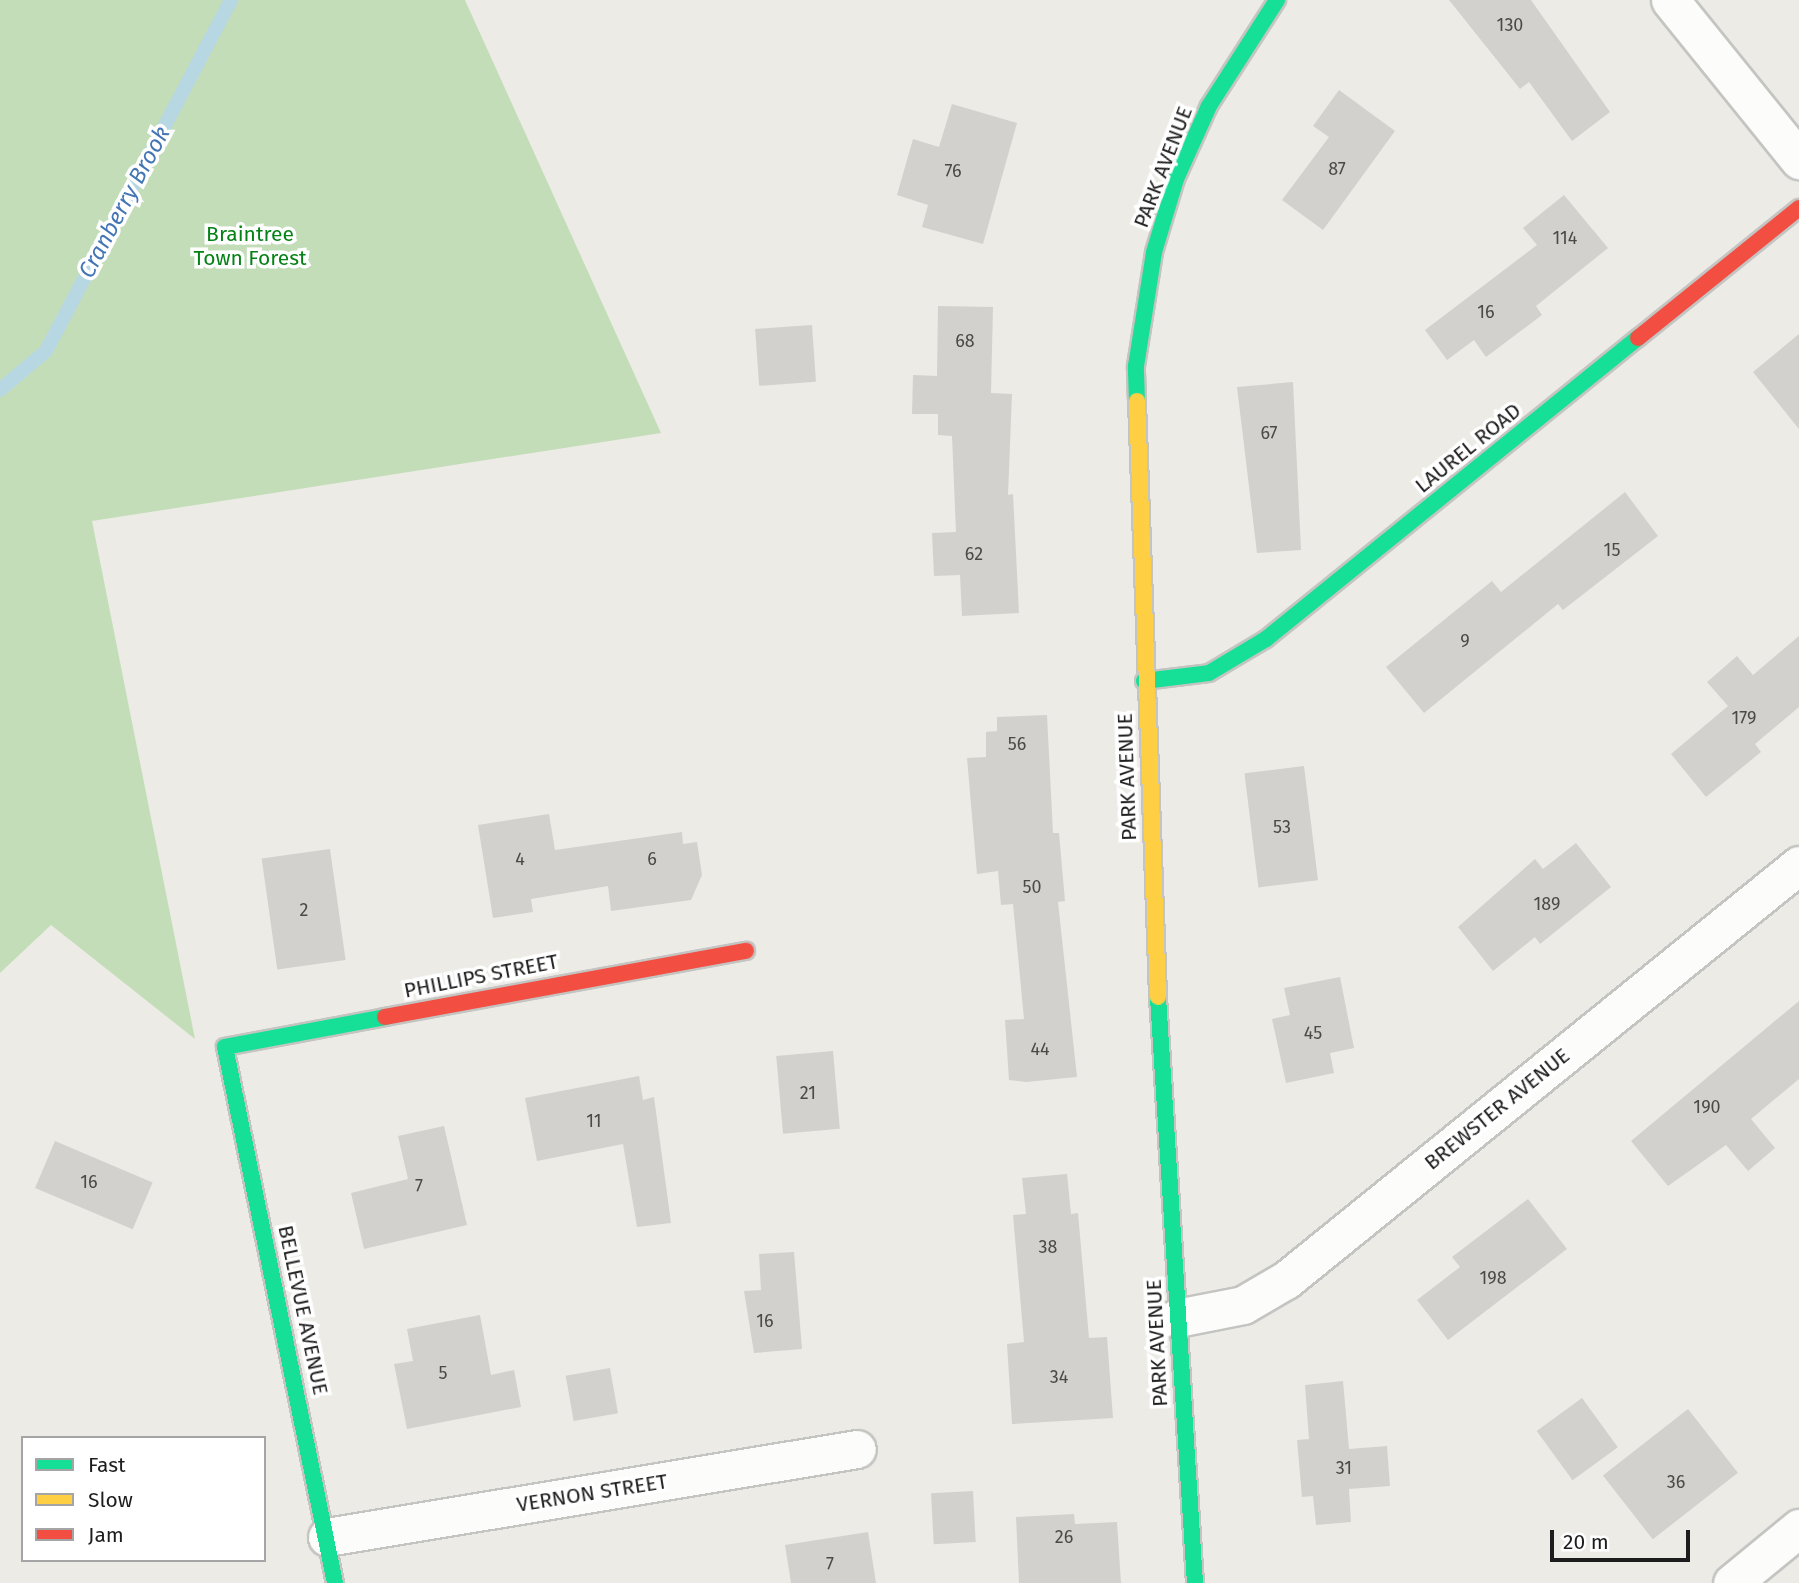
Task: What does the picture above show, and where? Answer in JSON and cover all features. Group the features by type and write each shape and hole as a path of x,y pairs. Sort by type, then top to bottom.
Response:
{"street":[{"name":"PARK AVENUE","path":"1195,1583 1177,1318 1144,681 1136,388 1154,252 1176,179 1209,106 1277,0"},
{"path":"1670,0 1799,160"},
{"name":"LAUREL ROAD","path":"1144,681 1209,673 1266,639 1799,208"},
{"name":"BREWSTER AVENUE","path":"1177,1318 1244,1305 1286,1280 1799,865"},
{"name":"PHILLIPS STREET","path":"225,1047 746,951"},
{"name":"BELLEVUE AVENUE","path":"225,1047 335,1583"},
{"name":"VERNON STREET","path":"327,1537 857,1450"},
{"path":"1732,1583 1799,1528"}],"green space":[{"name":"Braintree Town Forest","path":"0,0 465,0 661,433 92,521 195,1039 51,925 0,973"}],"building":[{"path":"1449,0 1531,0 1610,112 1572,141 1529,82 1520,89"},
{"path":"1339,90 1395,131 1323,230 1282,200 1329,137 1313,126"},
{"path":"952,104 1017,123 983,244 922,227 928,205 897,195 913,139 939,147"},
{"path":"1564,195 1608,248 1536,306 1542,315 1486,357 1474,340 1447,360 1425,330 1537,245 1523,228"},
{"path":"938,306 993,307 991,393 1012,394 1008,495 1013,494 1019,613 962,616 960,575 934,576 932,533 956,532 952,436 938,435 938,414 912,414 913,375 937,376"},
{"path":"812,325 816,382 759,386 755,329"},
{"path":"1799,334 1799,429 1753,372"},
{"path":"1293,382 1301,550 1257,553 1237,387"},
{"path":"1625,492 1658,536 1563,610 1558,604 1424,713 1386,667 1492,581 1501,592"},
{"path":"1799,636 1799,707 1755,744 1761,752 1706,797 1671,754 1728,706 1707,682 1737,656 1753,675"},
{"path":"1047,715 1053,833 1059,833 1065,901 1058,902 1077,1077 1026,1082 1009,1080 1005,1020 1024,1019 1013,904 1001,905 998,871 977,874 967,758 986,757 986,732 997,731 997,717"},
{"path":"1304,766 1318,880 1258,887 1244,773"},
{"path":"549,814 555,850 682,832 683,844 697,842 702,875 691,900 611,911 608,886 531,899 533,912 493,918 478,825"},
{"path":"1576,843 1611,887 1540,944 1535,937 1493,971 1458,927 1535,859 1543,869"},
{"path":"330,849 346,960 277,970 262,859"},
{"path":"1340,977 1354,1048 1330,1053 1334,1073 1286,1083 1272,1019 1290,1015 1284,988"},
{"path":"1799,1001 1799,1079 1751,1119 1775,1148 1748,1171 1726,1145 1668,1186 1631,1141"},
{"path":"833,1051 840,1129 783,1134 776,1056"},
{"path":"639,1076 643,1100 654,1097 671,1223 637,1227 623,1144 537,1161 525,1098"},
{"path":"444,1126 467,1225 364,1249 351,1193 408,1179 398,1136"},
{"path":"55,1141 153,1182 133,1229 35,1188"},
{"path":"1067,1174 1071,1214 1078,1213 1089,1338 1107,1337 1113,1418 1012,1424 1007,1344 1024,1342 1013,1215 1026,1214 1022,1178"},
{"path":"1528,1199 1567,1249 1448,1340 1417,1300 1460,1267 1452,1257"},
{"path":"794,1252 802,1349 754,1353 744,1291 761,1290 759,1254"},
{"path":"480,1315 491,1375 514,1370 521,1407 407,1429 394,1364 413,1361 407,1329"},
{"path":"610,1368 618,1413 574,1421 566,1376"},
{"path":"1343,1381 1349,1449 1387,1446 1390,1486 1349,1489 1351,1522 1316,1525 1313,1496 1302,1497 1297,1440 1309,1439 1305,1385"},
{"path":"1582,1398 1618,1447 1573,1480 1537,1431"},
{"path":"1688,1409 1738,1473 1653,1539 1603,1475"},
{"path":"973,1491 976,1542 934,1544 931,1493"},
{"path":"1074,1514 1075,1524 1117,1522 1121,1583 1019,1583 1016,1517"},
{"path":"868,1532 876,1583 791,1583 785,1545"}],"waterway":[{"name":"Cranberry Brook","path":"0,390 46,351 231,0"}],"traffic: fast":[{"path":"1137,401 1136,366 1154,252 1176,179 1209,106 1277,0"},
{"path":"1144,681 1209,673 1266,639 1638,338"},
{"path":"1158,997 1195,1583"},
{"path":"335,1583 225,1047 385,1017"}],"traffic: slow":[{"path":"1137,401 1158,997"}],"traffic: jam":[{"path":"1638,338 1799,208"},
{"path":"385,1017 746,951"}]}
